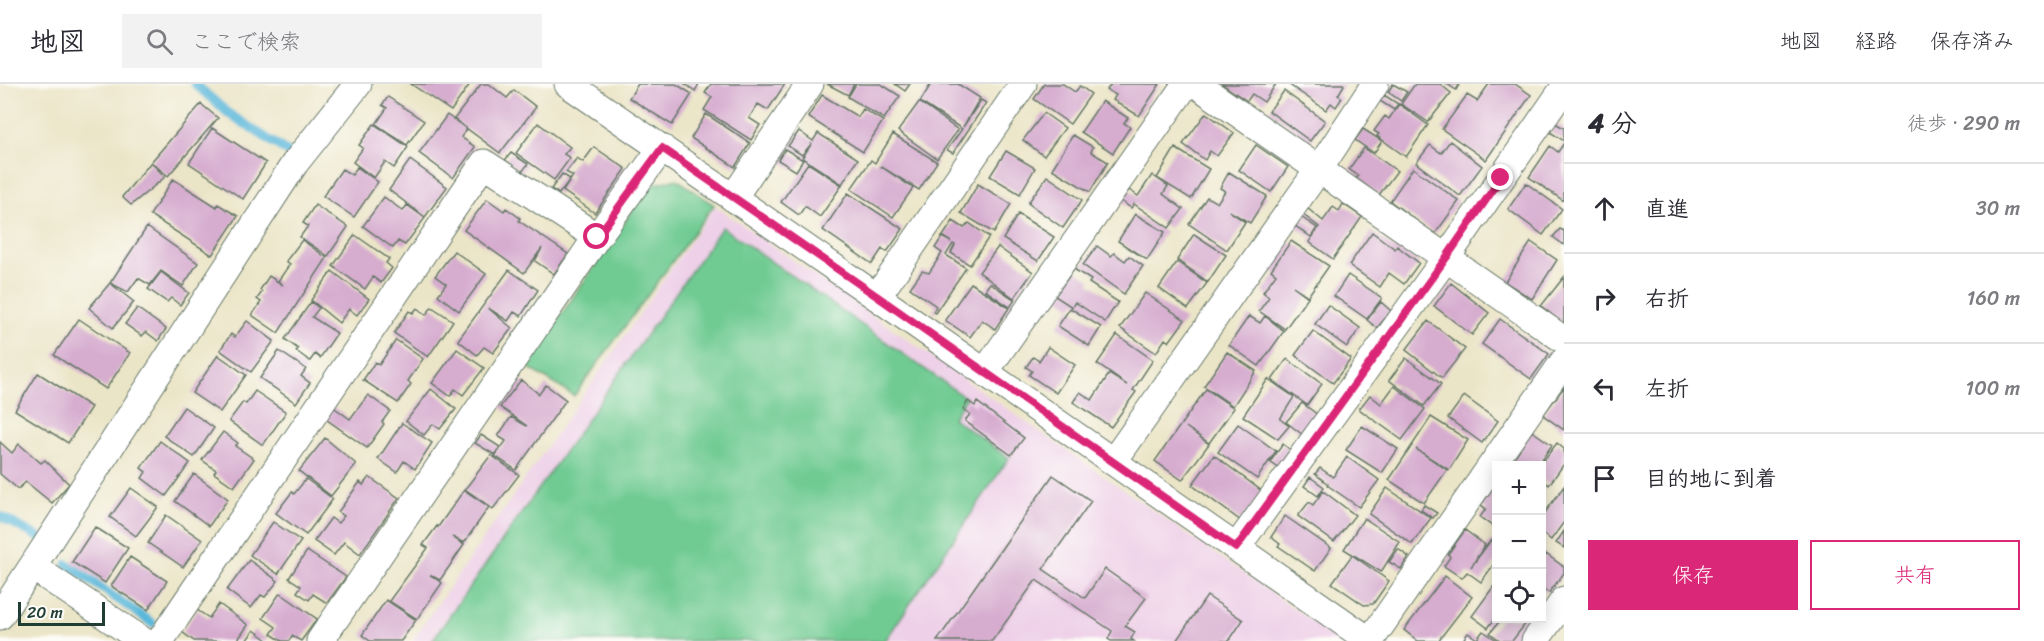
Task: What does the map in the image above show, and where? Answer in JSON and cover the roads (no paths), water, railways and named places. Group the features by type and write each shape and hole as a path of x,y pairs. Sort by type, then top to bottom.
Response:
{"street":[{"path":"0,616 295,163 358,84"},
{"path":"568,84 596,92 662,148 1370,641 1564,361"},
{"path":"733,198 810,84"},
{"path":"878,297 1023,84"},
{"path":"985,372 1186,84"},
{"path":"1196,84 1564,340"},
{"path":"1113,462 1319,169 1375,84"},
{"path":"1236,548 1446,258 1564,88"},
{"path":"320,641 597,237 662,148"},
{"path":"160,641 484,163 597,237"},
{"path":"33,567 142,641"},
{"path":"1535,641 1564,600"}],"waterway":[{"path":"195,84 228,113 297,158"},
{"path":"0,516 40,538"},
{"path":"67,564 152,623"}]}
